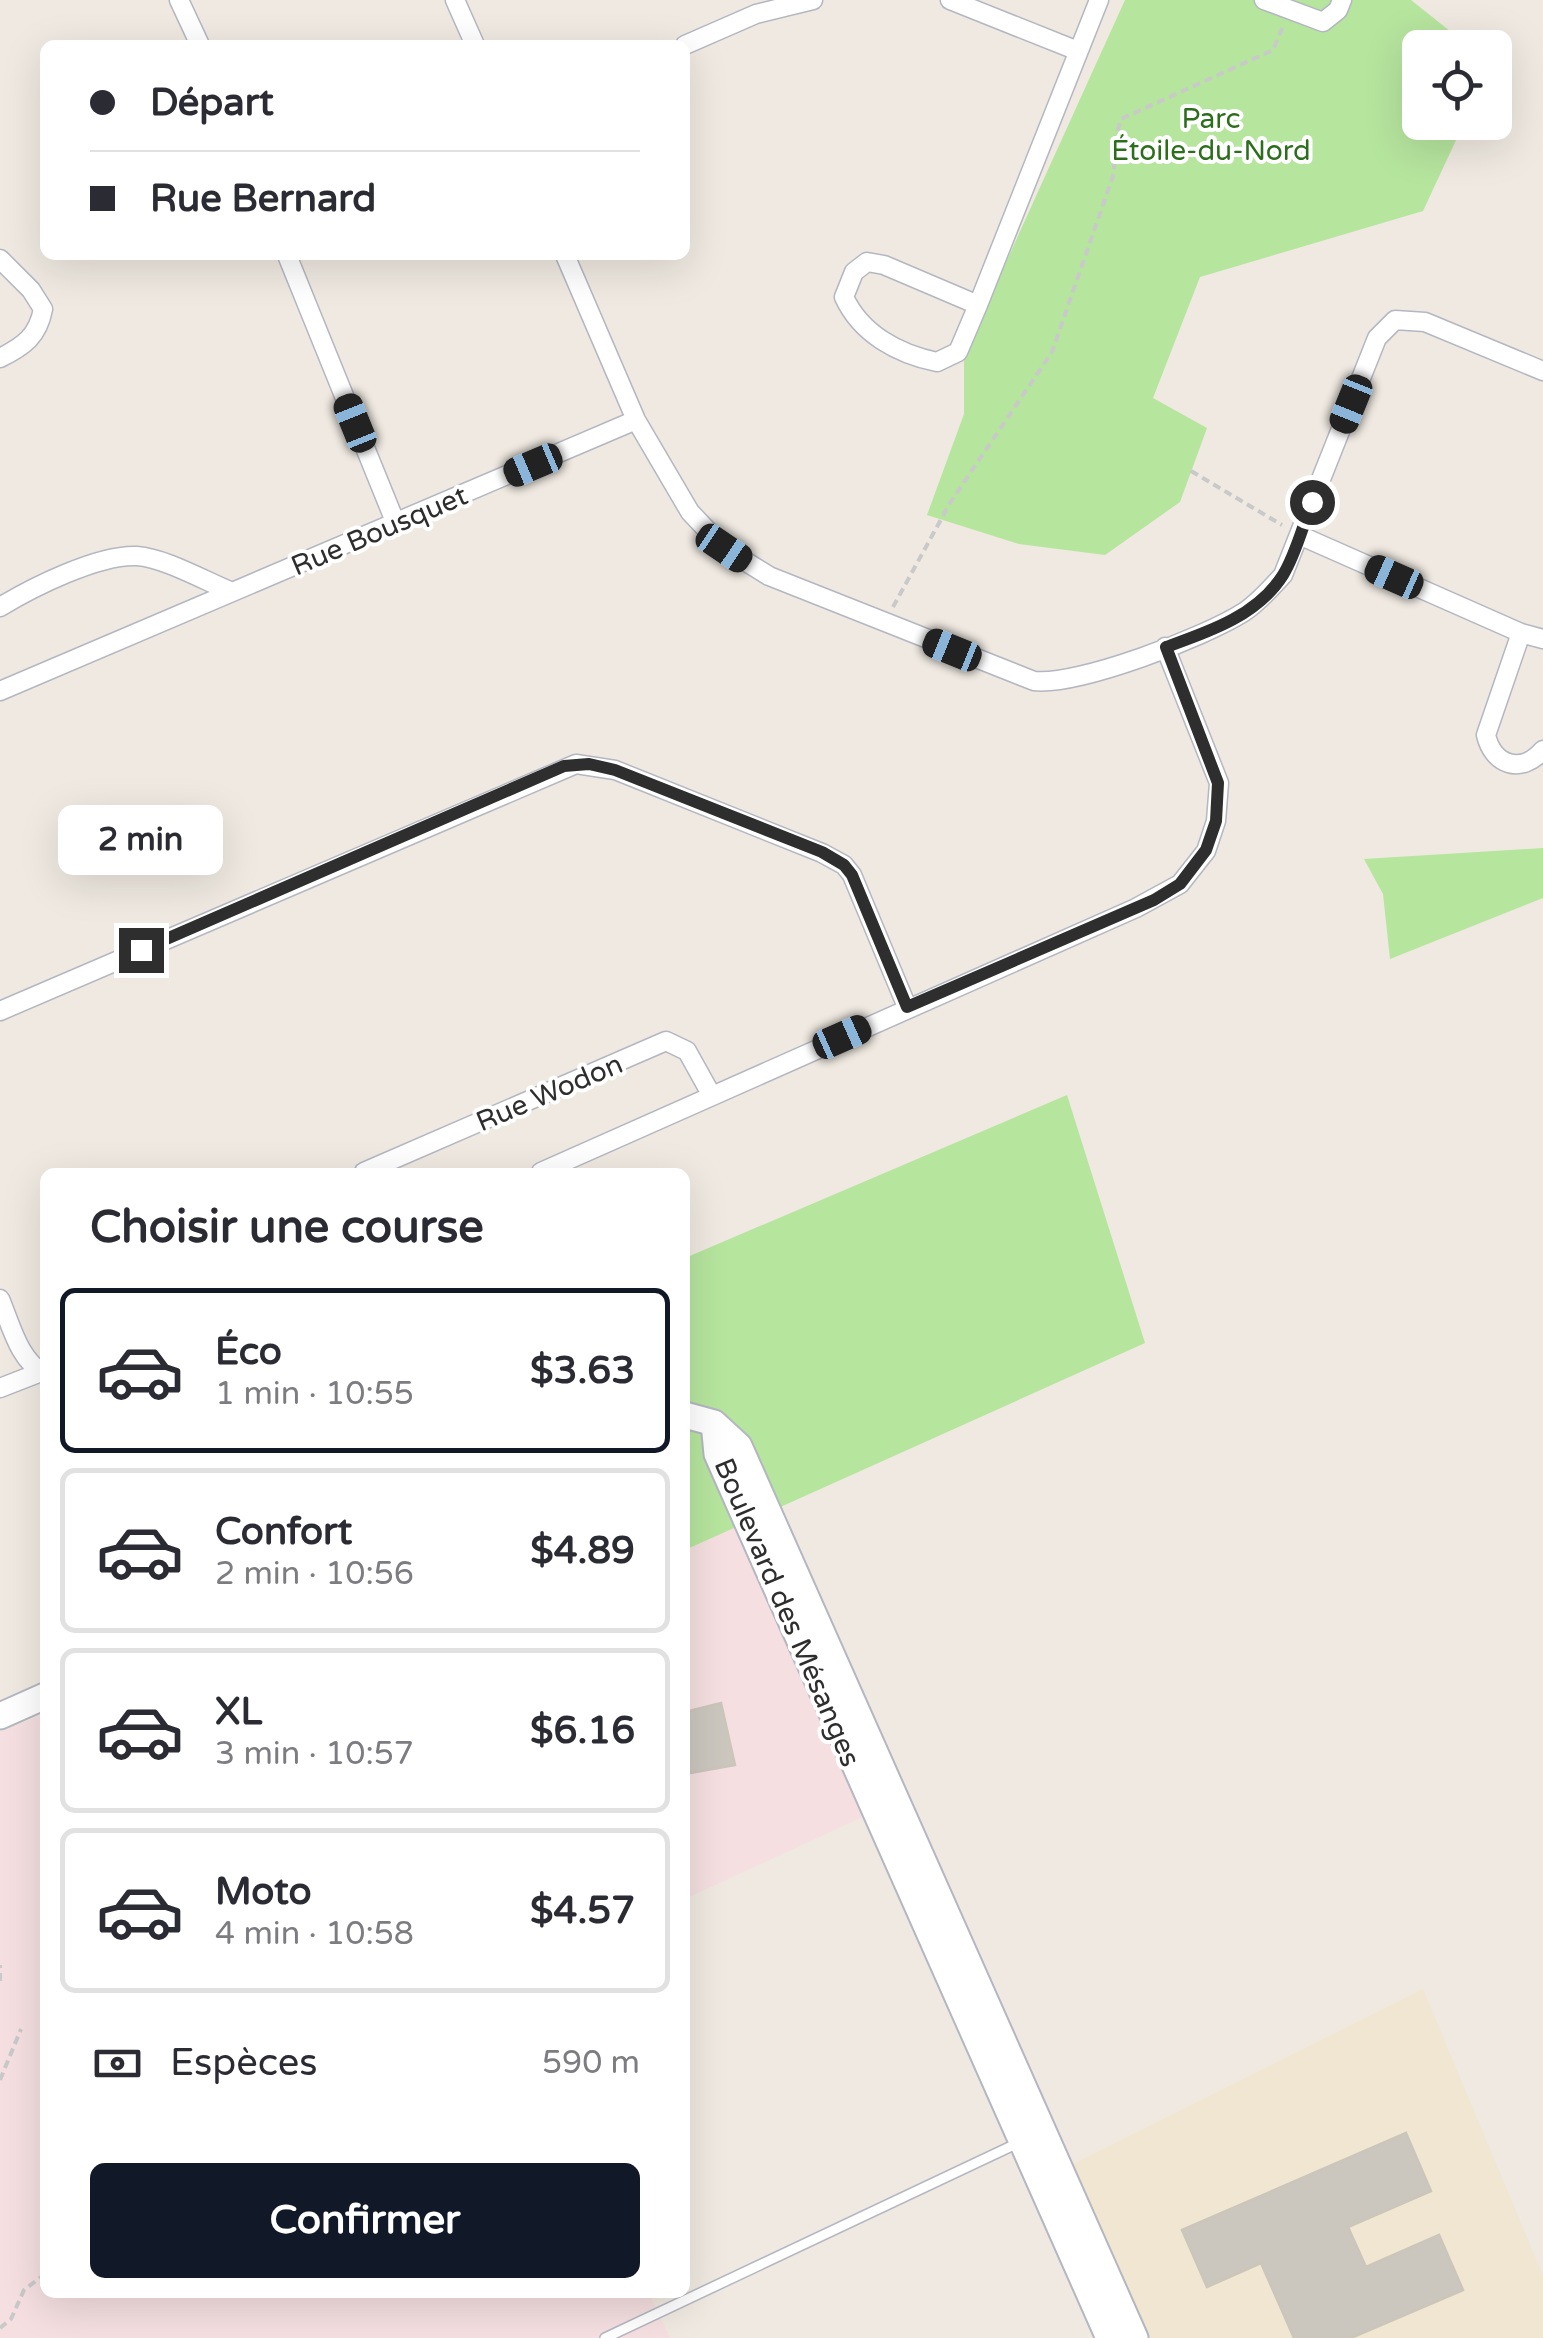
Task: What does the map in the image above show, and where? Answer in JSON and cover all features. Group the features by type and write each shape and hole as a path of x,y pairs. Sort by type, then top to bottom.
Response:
{"street":[{"path":"179,0 198,40"},
{"path":"455,0 472,40"},
{"path":"690,43 753,7 813,0"},
{"path":"950,0 1078,52"},
{"path":"978,305 884,265 866,262 854,272 844,297 860,324 877,338 937,362 958,352 978,305 1099,0"},
{"path":"1264,0 1324,22 1338,10 1342,0"},
{"path":"0,259 31,290 43,309 34,336 0,358"},
{"path":"289,260 396,524"},
{"path":"566,260 636,420 690,512 724,548 770,576 1034,682 1090,674 1217,628 1255,605 1283,575 1377,338 1395,320 1425,322 1543,371"},
{"name":"Rue Bousquet","path":"0,691 636,420"},
{"path":"1299,535 1521,633 1543,639"},
{"path":"0,607 97,562 132,556 160,562 232,592"},
{"path":"1521,633 1486,735 1494,756 1504,764 1526,763 1543,750"},
{"path":"550,1168 1154,900 1180,884 1206,850 1216,821 1218,783 1166,647"},
{"path":"0,1011 576,764 615,770 822,852 844,865 852,875 907,1007"},
{"name":"Rue Wodon","path":"373,1168 666,1042 687,1051 712,1096"},
{"path":"0,1299 23,1354 40,1371"},
{"path":"0,1388 40,1374"},
{"name":"Boulevard des Mésanges","path":"690,1415 714,1422 717,1454 1032,2137 1135,2338"},
{"path":"0,1716 40,1698"},
{"name":"Boulevard des Mésanges","path":"1032,2137 1109,2338"}],"lane":[{"path":"605,2338 1032,2137"}],"path":[{"path":"884,623 950,503 1052,352 1114,173 1114,143 1120,119 1273,50 1290,11"},
{"path":"1191,471 1299,535"},
{"path":"0,1965 0,1981"},
{"path":"0,2080 21,2029"},
{"path":"0,2328 11,2320 24,2290 40,2278"}],"shaded area":[{"path":"704,1435 867,1815 690,1897 690,1441"},
{"path":"40,1715 40,2298 651,2298 670,2338 0,2338 0,1732"},
{"path":"1423,1989 1543,2276 1543,2338 1149,2338 1073,2164"}],"green space":[{"name":"Parc Étoile-du-Nord","path":"1125,0 1411,0 1449,30 1402,30 1402,140 1456,140 1423,211 1200,277 1153,398 1207,428 1180,502 1105,555 1019,544 927,515 964,414 964,355"},
{"path":"1543,848 1543,898 1390,959 1383,894 1364,859"},
{"path":"1067,1095 1145,1343 690,1548 690,1256"}],"building":[{"path":"721,1703 735,1765 690,1773 690,1711"},
{"path":"1406,2133 1431,2191 1348,2227 1366,2267 1439,2235 1463,2290 1351,2338 1294,2338 1261,2263 1207,2287 1182,2230"}],"route":[{"path":"141,950 564,766 589,764 615,770 822,852 844,865 852,875 907,1007 1154,900 1180,884 1206,850 1216,821 1218,783 1166,647 1217,628 1255,605 1283,575 1312,502"}]}
